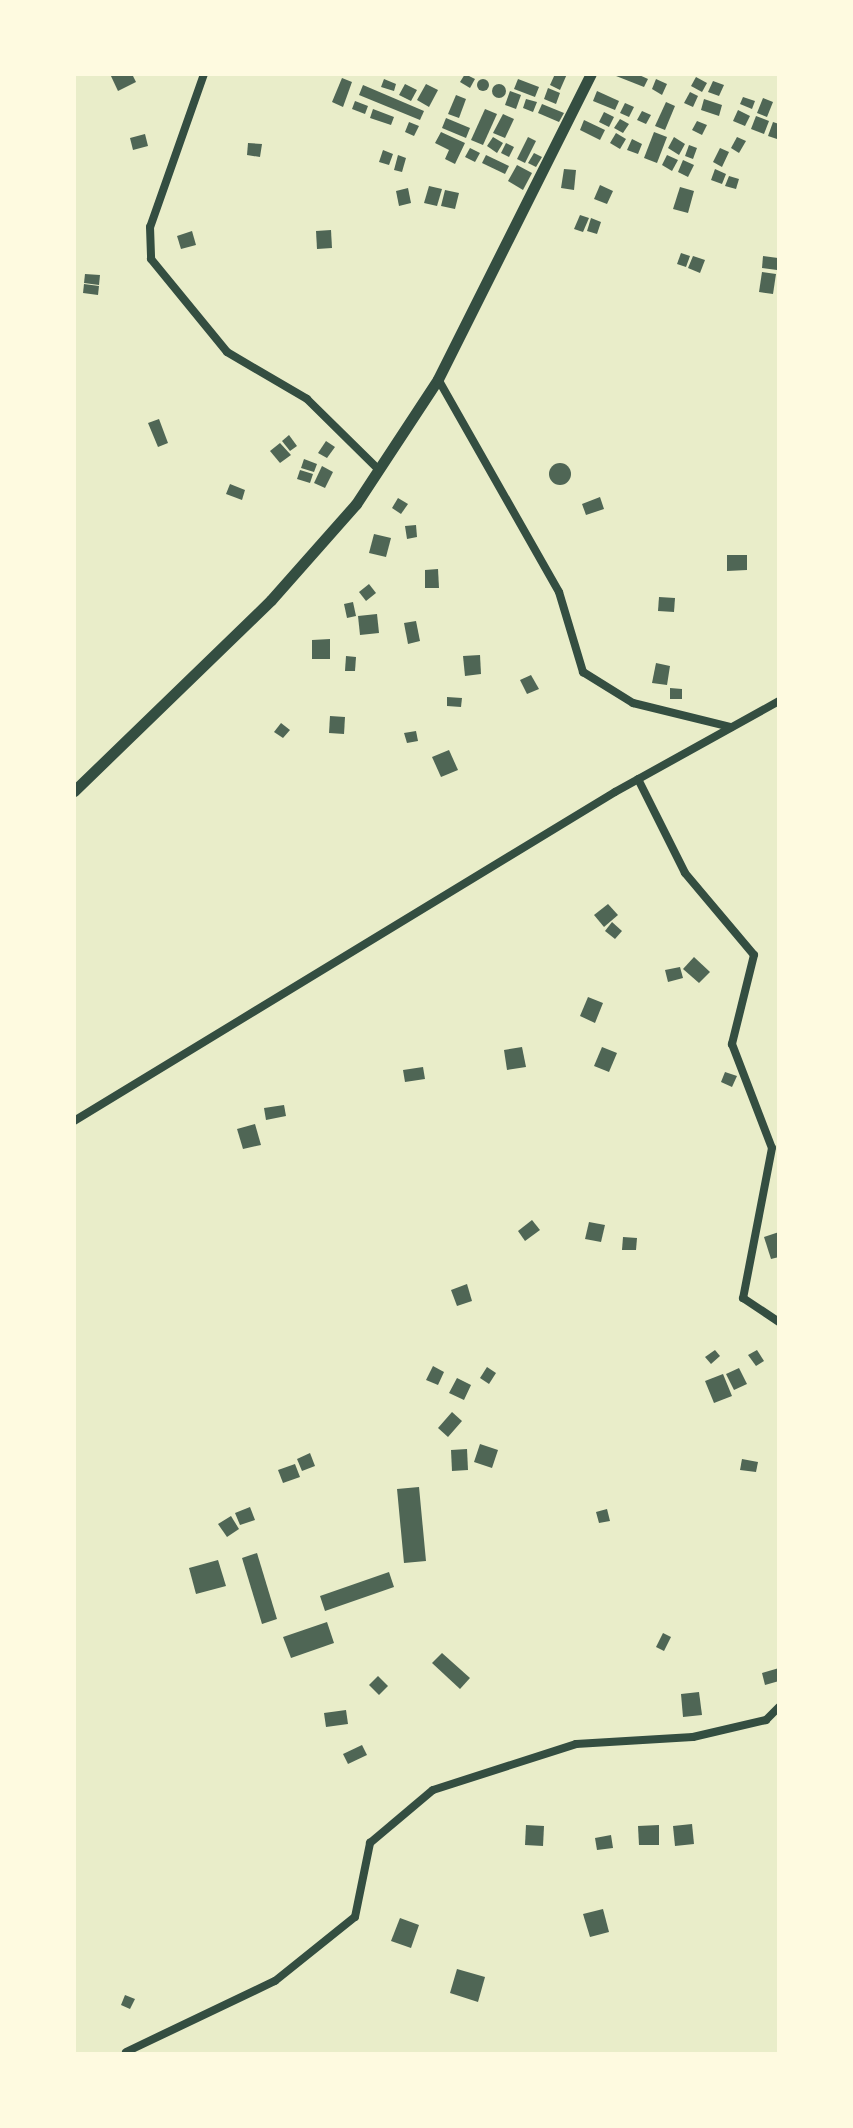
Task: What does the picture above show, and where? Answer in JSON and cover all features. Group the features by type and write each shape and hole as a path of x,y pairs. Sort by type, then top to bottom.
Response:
{"street":[{"path":"204,74 150,227 151,259 227,352 307,399 379,470"},
{"path":"74,791 271,600 379,470 438,379 591,74"},
{"path":"438,379 559,592 583,672 633,703 732,727"},
{"path":"74,1121 638,779 779,701"},
{"path":"638,779 685,873 754,955 732,1044 772,1148 743,1298 779,1322"},
{"path":"126,2052 275,1981 355,1917 370,1843 433,1790 576,1744 693,1737 766,1720 779,1707"}],"building":[{"path":"110,74 132,74 136,82 118,91"},
{"path":"465,74 475,79 470,88 460,82"},
{"path":"555,74 567,74 560,90 550,85"},
{"path":"611,74 637,74 648,79 644,87"},
{"path":"696,77 707,83 702,92 691,86"},
{"path":"342,78 352,82 343,107 332,102"},
{"path":"384,79 396,84 394,91 381,87"},
{"path":"518,79 539,87 535,97 514,89"},
{"path":"656,79 667,84 662,95 652,89"},
{"path":"478,80 488,80 488,90 478,90"},
{"path":"713,81 724,85 719,96 708,92"},
{"path":"405,84 417,90 411,101 399,95"},
{"path":"426,84 438,90 429,107 417,100"},
{"path":"499,84 506,91 499,98 492,91"},
{"path":"363,85 424,111 420,120 359,95"},
{"path":"548,88 560,93 556,104 544,99"},
{"path":"510,91 521,95 516,109 505,105"},
{"path":"597,91 619,101 615,110 593,101"},
{"path":"690,92 698,96 693,107 684,103"},
{"path":"456,95 466,99 459,118 448,114"},
{"path":"743,97 755,101 752,109 740,104"},
{"path":"763,98 773,102 767,117 757,113"},
{"path":"526,99 537,102 533,112 523,108"},
{"path":"704,99 722,105 719,116 701,110"},
{"path":"355,101 368,106 365,114 352,109"},
{"path":"666,102 675,106 665,130 655,126"},
{"path":"625,103 634,107 629,117 620,113"},
{"path":"542,104 564,113 559,122 538,113"},
{"path":"373,109 394,117 391,125 370,118"},
{"path":"485,109 497,114 483,145 471,140"},
{"path":"738,110 750,116 745,126 733,121"},
{"path":"642,111 651,115 646,124 637,120"},
{"path":"604,112 614,117 609,127 599,122"},
{"path":"503,114 514,119 505,138 493,133"},
{"path":"756,116 769,121 764,134 751,129"},
{"path":"446,118 470,128 466,138 442,128"},
{"path":"620,119 629,124 623,133 614,128"},
{"path":"584,120 605,130 600,140 580,130"},
{"path":"697,121 707,125 702,135 692,130"},
{"path":"409,122 419,126 414,136 405,132"},
{"path":"773,122 779,124 777,139 768,136"},
{"path":"441,132 465,143 455,164 445,159 449,150 435,143"},
{"path":"654,132 667,137 657,163 644,158"},
{"path":"616,133 626,139 620,149 610,143"},
{"path":"145,134 148,146 133,150 130,138"},
{"path":"493,137 503,143 497,153 487,146"},
{"path":"528,137 536,141 525,163 517,159"},
{"path":"674,137 685,144 679,155 668,148"},
{"path":"737,137 746,141 739,153 731,148"},
{"path":"632,139 642,144 638,154 627,150"},
{"path":"248,143 262,144 260,157 247,155"},
{"path":"506,143 514,147 509,157 501,153"},
{"path":"689,145 697,148 693,159 685,156"},
{"path":"470,148 480,153 475,162 465,157"},
{"path":"720,148 729,152 722,167 713,162"},
{"path":"383,150 393,154 389,165 379,162"},
{"path":"534,153 542,157 536,167 528,163"},
{"path":"398,155 406,158 402,172 394,170"},
{"path":"486,155 509,166 505,174 482,163"},
{"path":"667,155 678,160 672,171 662,165"},
{"path":"683,160 694,165 688,177 678,172"},
{"path":"517,165 532,173 523,190 508,181"},
{"path":"564,169 576,170 574,190 561,188"},
{"path":"715,169 726,174 722,184 711,180"},
{"path":"729,176 739,179 736,189 725,186"},
{"path":"600,185 613,191 607,204 594,199"},
{"path":"429,186 442,189 437,206 424,203"},
{"path":"680,187 694,191 688,213 673,209"},
{"path":"408,188 411,203 399,206 396,191"},
{"path":"445,190 459,193 455,209 441,206"},
{"path":"580,215 589,218 583,232 574,229"},
{"path":"591,218 601,222 597,234 587,231"},
{"path":"331,230 332,248 317,249 316,231"},
{"path":"192,231 196,245 181,249 177,236"},
{"path":"681,253 690,256 686,267 677,264"},
{"path":"693,256 705,260 700,273 688,268"},
{"path":"763,256 778,258 777,270 762,268"},
{"path":"762,272 776,274 773,294 759,292"},
{"path":"85,274 100,275 99,285 84,283"},
{"path":"84,284 99,286 98,295 83,293"},
{"path":"159,419 168,443 158,447 148,423"},
{"path":"289,435 297,446 290,451 282,441"},
{"path":"326,441 335,447 327,458 318,453"},
{"path":"280,443 291,455 280,463 270,451"},
{"path":"304,459 317,464 314,472 301,468"},
{"path":"560,463 568,466 571,474 568,482 560,485 552,482 549,474 552,466"},
{"path":"322,466 333,472 325,488 314,483"},
{"path":"300,470 313,474 310,483 297,479"},
{"path":"230,484 245,490 242,500 226,494"},
{"path":"600,497 604,509 586,515 582,504"},
{"path":"398,498 408,504 401,514 392,508"},
{"path":"416,525 417,537 407,539 405,526"},
{"path":"374,534 391,538 386,557 369,553"},
{"path":"727,555 747,555 747,570 727,571"},
{"path":"438,569 439,588 425,588 425,570"},
{"path":"369,584 376,593 366,601 359,592"},
{"path":"659,597 675,598 674,612 658,611"},
{"path":"353,602 356,616 347,618 344,604"},
{"path":"377,614 379,633 360,635 358,616"},
{"path":"416,621 420,641 408,644 404,623"},
{"path":"330,639 330,659 312,659 312,640"},
{"path":"480,655 481,674 465,676 463,656"},
{"path":"346,656 356,657 355,671 345,671"},
{"path":"656,663 670,666 667,685 652,683"},
{"path":"531,675 539,689 527,694 520,680"},
{"path":"670,688 682,689 682,699 670,699"},
{"path":"447,697 462,698 461,707 447,706"},
{"path":"330,716 345,717 344,734 329,733"},
{"path":"281,723 290,730 283,738 274,732"},
{"path":"416,731 418,741 407,743 404,733"},
{"path":"449,750 458,770 441,777 432,757"},
{"path":"608,904 618,915 604,927 594,915"},
{"path":"612,922 622,931 615,939 605,931"},
{"path":"694,957 710,972 699,983 683,969"},
{"path":"680,967 683,978 668,982 665,970"},
{"path":"588,997 603,1003 595,1023 580,1016"},
{"path":"522,1047 526,1067 507,1070 504,1050"},
{"path":"602,1047 617,1053 609,1072 594,1066"},
{"path":"423,1067 425,1079 405,1082 403,1070"},
{"path":"725,1072 737,1076 732,1087 721,1082"},
{"path":"284,1105 286,1116 266,1120 264,1108"},
{"path":"255,1124 261,1145 243,1149 237,1129"},
{"path":"532,1220 540,1230 525,1241 518,1231"},
{"path":"589,1222 605,1225 601,1242 585,1239"},
{"path":"779,1232 779,1257 771,1259 764,1237"},
{"path":"623,1237 637,1238 636,1250 622,1250"},
{"path":"467,1284 472,1301 457,1306 451,1290"},
{"path":"715,1350 720,1356 711,1364 705,1357"},
{"path":"757,1350 764,1361 756,1366 748,1355"},
{"path":"433,1366 444,1372 438,1385 426,1380"},
{"path":"487,1367 496,1373 489,1384 480,1378"},
{"path":"739,1368 747,1384 734,1390 726,1374"},
{"path":"723,1374 732,1396 714,1403 705,1381"},
{"path":"457,1378 471,1385 464,1400 449,1393"},
{"path":"452,1412 462,1421 448,1437 438,1428"},
{"path":"480,1444 498,1450 492,1468 474,1462"},
{"path":"467,1449 468,1470 452,1471 451,1450"},
{"path":"310,1453 315,1466 302,1471 297,1459"},
{"path":"742,1459 758,1462 756,1472 740,1470"},
{"path":"295,1464 300,1477 283,1483 278,1470"},
{"path":"419,1487 426,1561 404,1563 397,1489"},
{"path":"250,1507 255,1520 240,1525 235,1513"},
{"path":"607,1509 610,1521 599,1523 596,1512"},
{"path":"231,1516 239,1529 227,1537 218,1524"},
{"path":"257,1553 277,1619 262,1624 242,1558"},
{"path":"218,1560 226,1586 196,1594 189,1568"},
{"path":"389,1572 394,1587 325,1611 320,1596"},
{"path":"327,1622 334,1643 291,1658 283,1637"},
{"path":"663,1633 671,1637 664,1651 656,1647"},
{"path":"442,1653 470,1678 460,1689 432,1663"},
{"path":"779,1668 779,1681 765,1685 762,1673"},
{"path":"378,1676 388,1686 379,1695 369,1685"},
{"path":"699,1692 702,1715 683,1717 681,1694"},
{"path":"346,1710 348,1724 326,1727 324,1713"},
{"path":"362,1745 367,1755 348,1764 343,1754"},
{"path":"692,1824 694,1844 675,1846 673,1826"},
{"path":"526,1825 544,1826 543,1846 525,1845"},
{"path":"659,1825 659,1845 639,1845 638,1826"},
{"path":"611,1835 613,1848 597,1850 595,1838"},
{"path":"603,1909 609,1932 590,1937 583,1914"},
{"path":"400,1918 419,1925 411,1948 391,1941"},
{"path":"457,1969 485,1977 478,2002 450,1993"},
{"path":"125,1995 135,1999 130,2009 121,2005"}]}
